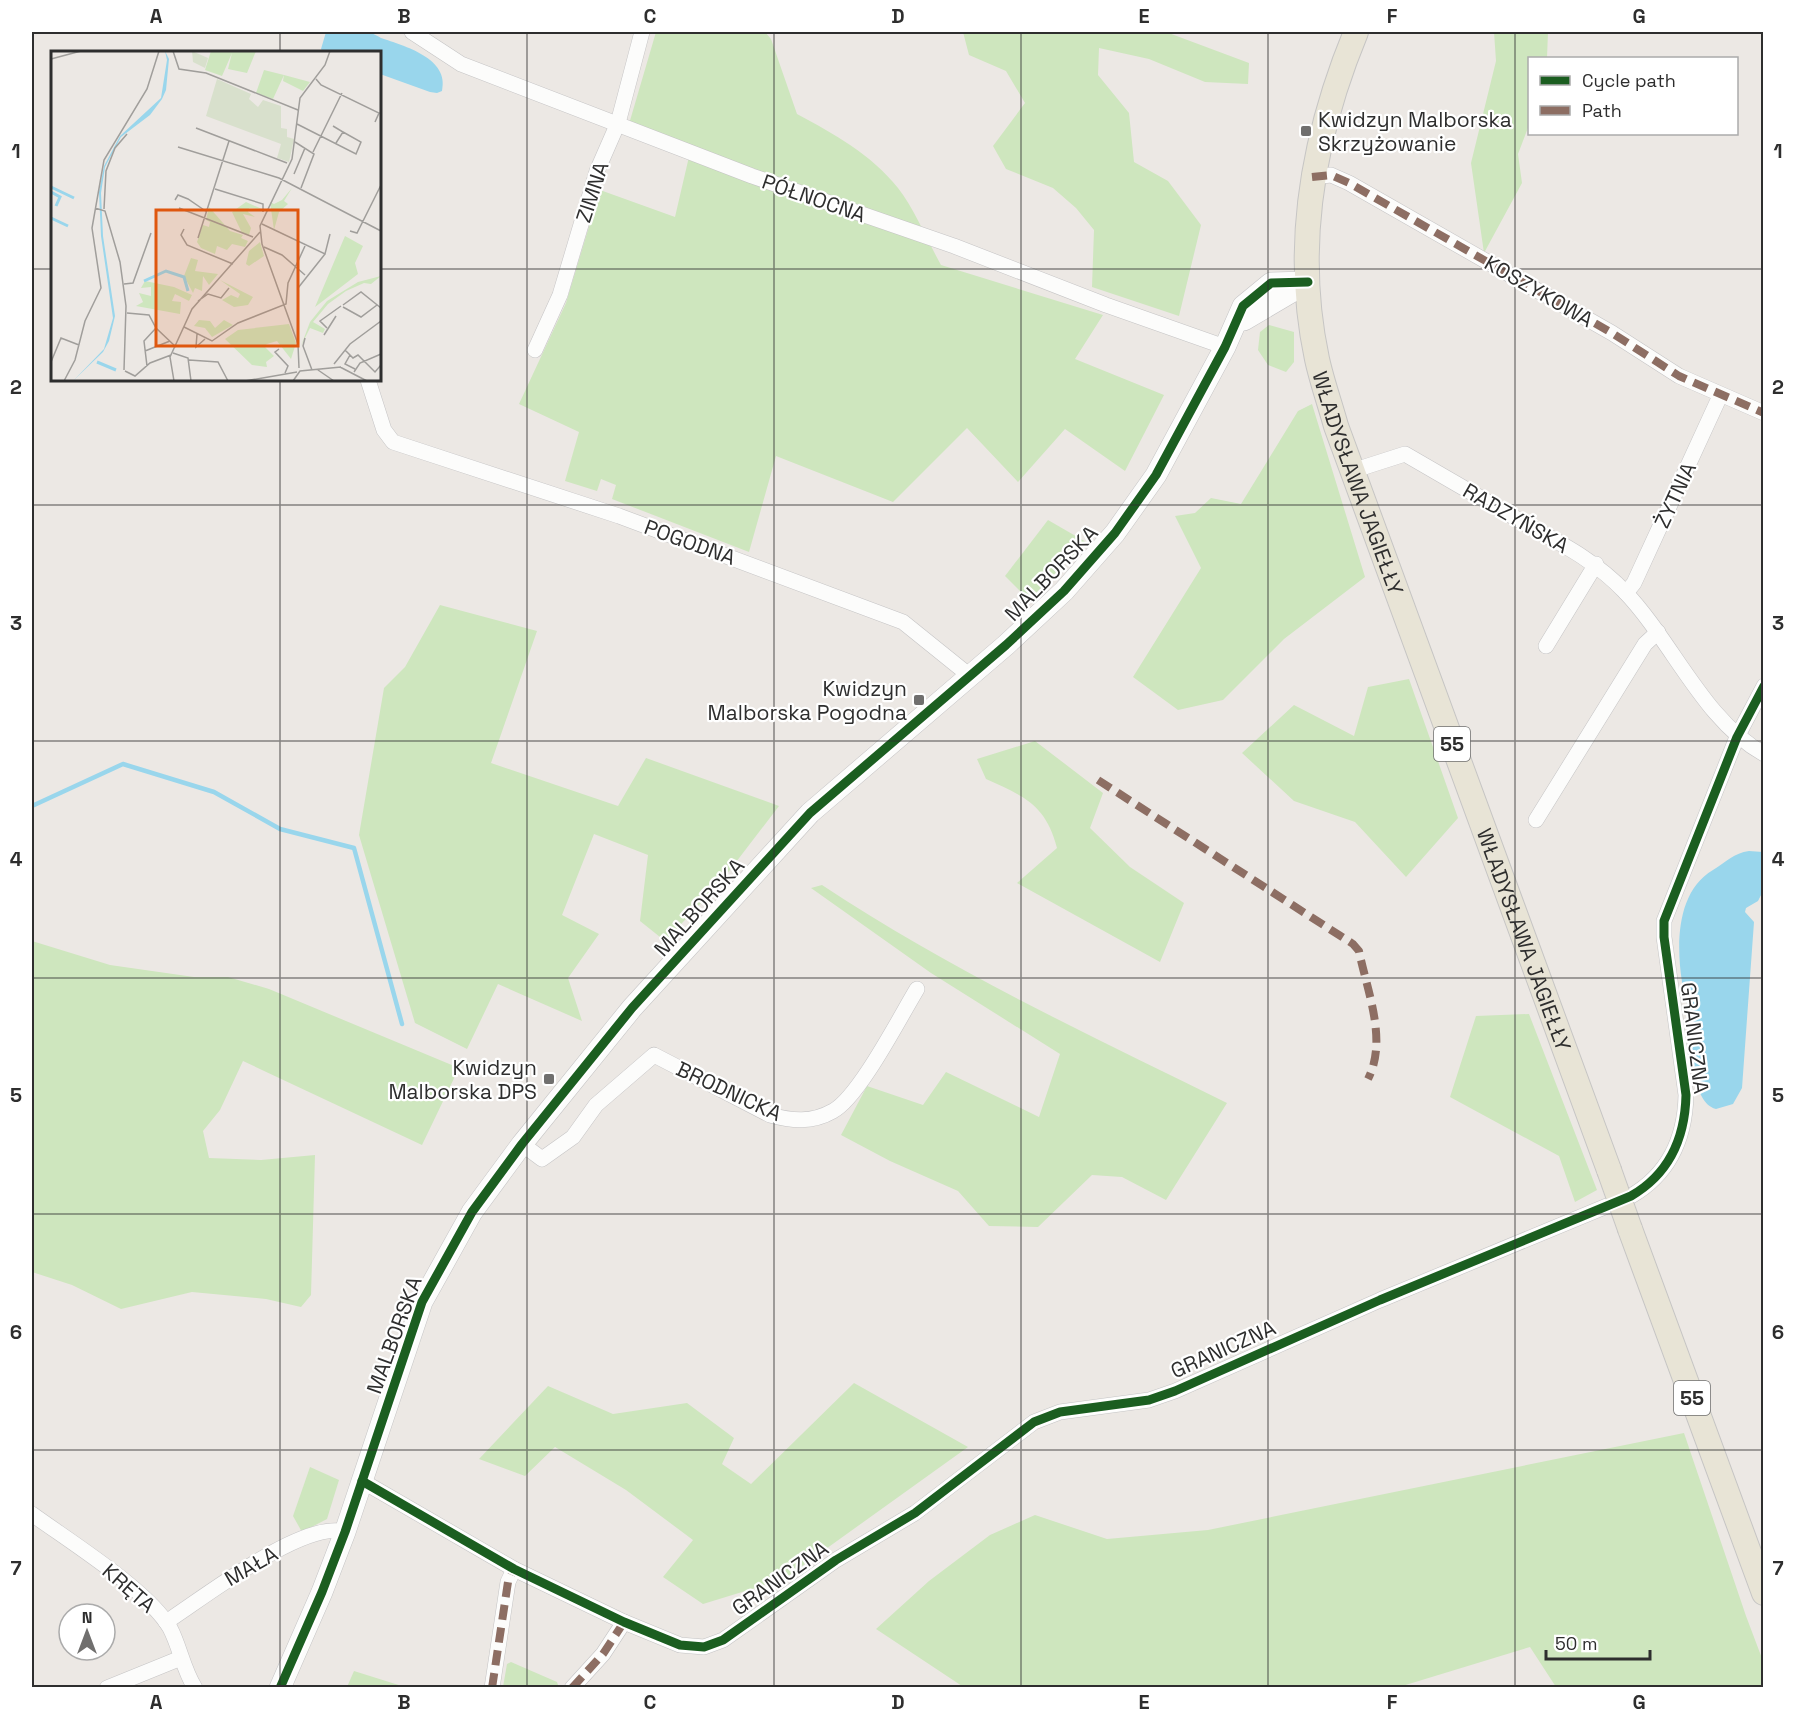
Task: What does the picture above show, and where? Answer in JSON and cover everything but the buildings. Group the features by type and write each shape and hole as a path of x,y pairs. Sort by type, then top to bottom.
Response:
{"main road":[{"name":"55","path":"1308,282 1306,244 1312,177 1334,84 1356,32"},
{"name":"WŁADYSŁAWA JAGIEŁŁY","path":"1308,282 1317,360 1336,426 1764,1593"}],"street":[{"name":"PÓŁNOCNA","path":"412,32 460,64 752,176 954,246 1106,305 1225,346"},
{"name":"ZIMNA","path":"535,350 560,295 597,171 618,123 642,32"},
{"name":"KOSZYKOWA","path":"1312,177 1331,175 1349,183 1612,333 1679,376 1720,396 1764,413"},
{"name":"MALBORSKA","path":"280,1688 322,1592 345,1532 422,1302 472,1212 522,1144 633,1008 773,852 810,813 970,676 1064,591 1115,533 1156,475 1236,325 1243,306 1271,283 1308,282"},
{"path":"1236,325 1308,282"},
{"path":"1278,299 1310,315"},
{"name":"POGODNA","path":"368,381 384,430 393,442 619,516 903,622 970,676"},
{"name":"ŻYTNIA","path":"1626,593 1634,583 1720,396"},
{"name":"RADZYŃSKA","path":"1352,471 1405,454 1596,564 1626,593 1658,632 1704,697 1737,737 1764,754"},
{"path":"1546,646 1596,564"},
{"path":"1536,820 1645,644 1658,632"},
{"name":"GRANICZNA","path":"362,1481 514,1569 624,1622 680,1645 705,1647 723,1640 836,1560 915,1513 1034,1422 1060,1412 1149,1400 1175,1391 1380,1300 1588,1215 1647,1187 1675,1150 1685,1116 1686,1095 1664,937 1664,921 1737,737 1764,686"},
{"name":"BRODNICKA","path":"522,1144 542,1159 573,1137 596,1105 654,1055 770,1115 791,1120 812,1120 835,1110 853,1092 917,989"},
{"name":"KRĘTA","path":"32,1514 122,1579 166,1622 195,1688"},
{"name":"MAŁA","path":"166,1622 216,1586 291,1543 333,1528 345,1532"},
{"path":"492,1688 508,1582 514,1569"},
{"path":"572,1688 603,1654 624,1622"},
{"path":"107,1688 181,1658"}],"green space":[{"path":"656,32 765,32 771,39 797,114 851,146 887,176 910,206 941,265 1103,315 1075,359 1164,395 1125,471 1065,429 1018,482 967,428 893,502 776,456 749,552 612,499 616,485 601,479 597,491 565,481 579,432 519,404 566,303 600,190 675,217 691,148 629,124"},
{"path":"963,32 1166,32 1249,63 1248,84 1205,82 1149,59 1099,48 1098,75 1129,113 1134,162 1168,181 1201,225 1179,316 1092,287 1094,230 1076,208 1053,188 1006,169 993,146 1025,103 1006,71 969,55"},
{"path":"1494,32 1548,32 1547,57 1528,57 1528,128 1518,154 1522,183 1484,253 1471,163 1496,61"},
{"path":"1269,325 1294,332 1294,362 1286,372 1268,365 1258,350 1260,332"},
{"path":"1312,404 1365,577 1284,639 1223,700 1178,710 1133,677 1201,568 1175,516 1195,513 1211,498 1241,504 1298,411"},
{"path":"1048,520 1086,542 1029,600 1005,576"},
{"path":"440,605 537,631 491,763 618,806 646,758 779,806 720,883 665,941 640,921 648,855 594,834 562,915 599,934 568,978 582,1021 498,984 467,1049 415,1023 359,835 384,688 405,667"},
{"path":"1409,679 1458,818 1406,877 1355,822 1294,801 1242,753 1294,705 1354,736 1368,687"},
{"path":"1035,741 1103,793 1090,828 1130,867 1184,903 1160,962 1017,883 1057,848 1047,821 1040,812 1022,797 986,779 977,759"},
{"path":"822,885 870,916 970,973 1072,1027 1227,1103 1166,1200 1122,1177 1092,1175 1038,1227 989,1226 958,1191 890,1161 841,1135 867,1086 923,1105 946,1072 1039,1117 1060,1054 931,973 811,888"},
{"path":"32,941 110,965 194,977 228,977 269,989 459,1068 422,1145 243,1061 220,1110 203,1131 209,1158 261,1160 315,1155 311,1295 301,1307 266,1299 192,1292 121,1309 72,1285 32,1272"},
{"path":"1529,1014 1597,1190 1575,1202 1559,1156 1450,1097 1476,1016"},
{"path":"854,1383 968,1447 784,1579 703,1604 663,1577 693,1540 626,1490 555,1447 525,1476 479,1459 548,1386 613,1414 687,1403 734,1438 722,1464 751,1484"},
{"path":"1684,1433 1763,1661 1763,1687 1556,1687 1530,1647 1399,1687 965,1688 876,1629 929,1581 990,1535 1035,1515 1107,1539 1208,1530"},
{"path":"310,1467 339,1480 327,1519 302,1532 293,1516"},
{"path":"511,1662 557,1682 558,1685 555,1688 503,1687 507,1664"},
{"path":"354,1671 405,1687 347,1687"}],"water":[{"path":"353,30 368,32 413,50 432,62 439,70 443,80 442,91 430,92 381,74 381,51 322,51 326,32"},
{"path":"1749,851 1763,852 1763,891 1758,901 1746,908 1745,912 1754,922 1742,1088 1733,1104 1716,1109 1701,1096 1694,1071 1690,1017 1680,967 1682,919 1692,891 1701,879 1730,858"}],"waterway":[{"path":"32,806 123,764 214,792 280,829 354,848 402,1024"}],"marked path":[{"path":"1312,177 1331,175 1349,183 1612,333 1679,376 1764,413"},
{"path":"1098,780 1353,944 1359,951 1371,999 1376,1032 1374,1064 1368,1079"},
{"path":"492,1688 508,1582 514,1569"},
{"path":"572,1688 603,1654 624,1622"}],"cycle path":[{"path":"280,1688 322,1592 345,1532 422,1302 472,1212 522,1144 632,1008 810,813 1006,645 1064,591 1115,533 1156,475 1225,347 1243,306 1271,283 1308,282"},
{"path":"362,1481 514,1569 624,1622 680,1645 704,1647 723,1640 836,1560 915,1513 1034,1422 1060,1412 1149,1400 1175,1391 1380,1300 1631,1196 1644,1187 1665,1166 1678,1140 1685,1111 1686,1095 1664,937 1664,921 1737,737 1764,686"}],"place":[{"name":"Kwidzyn Malborska Skrzyżowanie","path":"1306,131"},
{"name":"Kwidzyn Malborska Pogodna","path":"919,700"},
{"name":"Kwidzyn Malborska DPS","path":"549,1079"}]}
